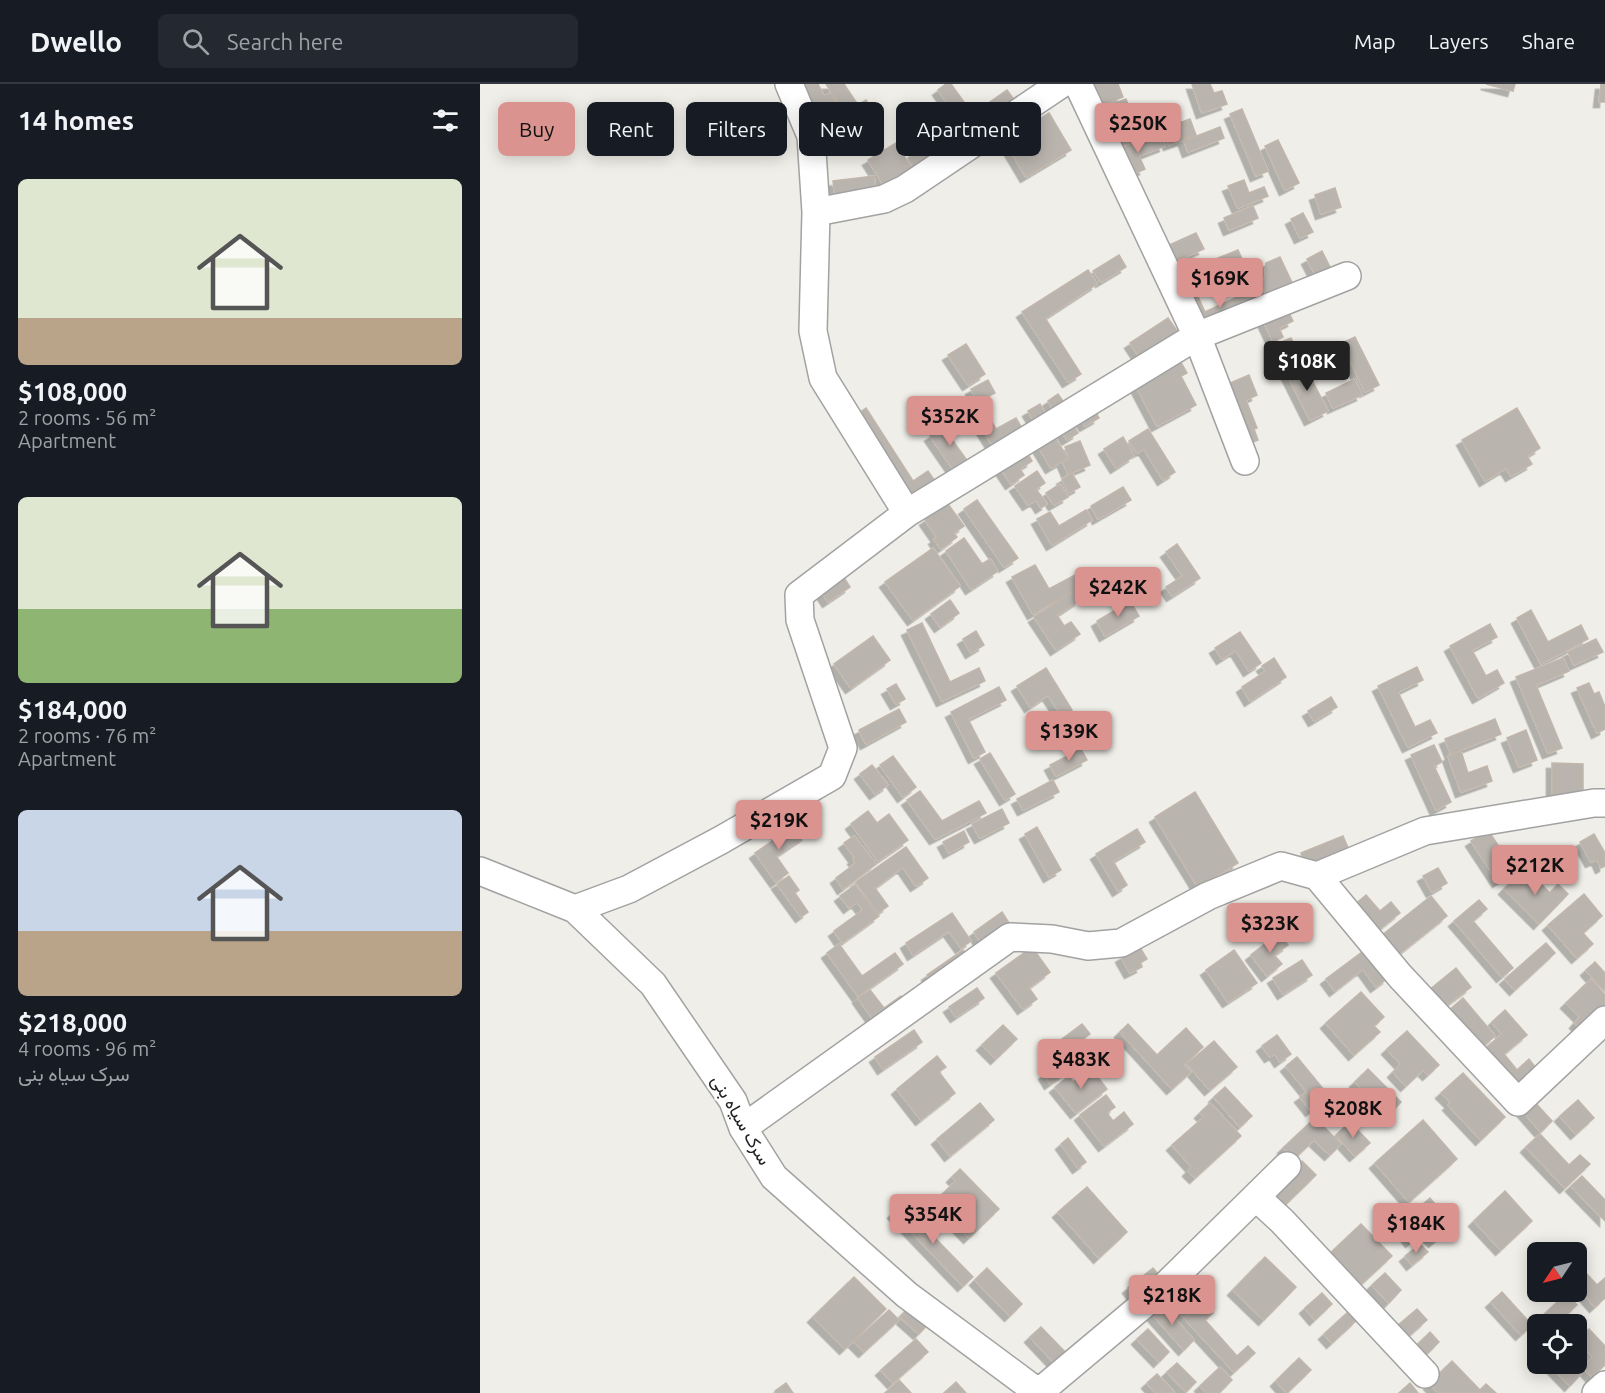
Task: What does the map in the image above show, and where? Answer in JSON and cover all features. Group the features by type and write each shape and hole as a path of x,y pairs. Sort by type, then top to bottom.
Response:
{"street":[{"path":"789,84 811,136 816,212 813,331 823,378 907,513"},
{"path":"816,212 884,199 904,189 1061,84"},
{"path":"1078,84 1197,336 1245,461"},
{"path":"575,909 629,889 721,840 832,776 843,748 800,620 799,595 907,513 1197,336 1347,276"},
{"path":"1317,876 1425,831 1605,803"},
{"path":"743,1128 1010,937 1052,939 1088,946 1121,943 1209,896 1281,866 1317,876 1400,976 1518,1102 1605,1020"},
{"name":"سرک سیاه بنی","path":"480,871 575,909 653,984 737,1107 743,1128 774,1177 907,1295 1038,1393"},
{"path":"1038,1393 1161,1290 1287,1166"},
{"path":"1256,1197 1282,1221 1425,1374"},
{"path":"1596,1393 1605,1385"}],"building":[{"path":"800,84 818,84 824,96 831,93 835,102 804,102"},
{"path":"826,84 844,84 856,102 838,102"},
{"path":"946,84 951,84 964,102 947,102 938,90"},
{"path":"1086,84 1118,84 1123,97 1096,107"},
{"path":"1192,84 1210,84 1214,93 1222,91 1227,104 1202,113"},
{"path":"1486,84 1515,84 1513,91"},
{"path":"1601,84 1605,84 1605,102 1599,102"},
{"path":"1007,90 1015,101 1014,102 990,102"},
{"path":"1126,99 1135,123 1152,116 1158,132 1113,149 1098,109"},
{"path":"1242,109 1268,171 1256,176 1230,114"},
{"path":"1049,113 1071,150 1026,177 1014,156 1041,156 1041,118"},
{"path":"1190,119 1196,135 1169,145 1163,129"},
{"path":"1220,127 1224,138 1188,152 1184,141"},
{"path":"1160,133 1165,146 1139,156 1145,169 1126,177 1115,151"},
{"path":"1278,140 1299,183 1285,190 1265,146"},
{"path":"896,143 896,156 904,156 914,172 886,189 868,160 875,156 884,156 884,150"},
{"path":"911,156 936,156 916,170 908,158"},
{"path":"874,176 876,193 835,198 833,181"},
{"path":"1244,180 1249,193 1264,187 1268,196 1238,208 1228,186"},
{"path":"1335,188 1341,207 1321,214 1315,195"},
{"path":"1253,206 1258,218 1229,230 1224,218"},
{"path":"1303,213 1313,232 1300,238 1291,219"},
{"path":"1196,233 1204,249 1181,259 1193,286 1178,293 1158,250"},
{"path":"1238,250 1243,261 1211,275 1206,263"},
{"path":"1322,251 1332,271 1317,278 1307,259"},
{"path":"1119,255 1126,267 1101,282 1093,271"},
{"path":"1280,257 1295,289 1269,301 1260,281 1265,279 1266,263"},
{"path":"1088,270 1097,284 1045,318 1081,374 1068,382 1022,312"},
{"path":"1254,289 1261,304 1200,331 1183,295 1195,290 1205,312"},
{"path":"1286,307 1293,321 1279,328 1283,337 1273,342 1262,318"},
{"path":"1168,318 1178,332 1140,358 1130,343"},
{"path":"1355,337 1379,385 1365,392 1342,343"},
{"path":"1291,338 1301,361 1287,367 1277,344"},
{"path":"966,344 985,374 968,385 948,355"},
{"path":"1178,357 1187,373 1181,376 1196,405 1157,426 1133,380"},
{"path":"1303,363 1328,411 1310,420 1286,372"},
{"path":"1249,375 1257,395 1246,400 1257,428 1254,429 1258,440 1245,445 1221,387"},
{"path":"1355,379 1362,395 1333,408 1326,393"},
{"path":"988,380 995,393 978,402 971,389"},
{"path":"1058,394 1065,404 1054,411 1048,401"},
{"path":"1040,404 1046,415 1034,421 1028,411"},
{"path":"866,408 913,481 928,471 937,484 911,501 855,416"},
{"path":"1517,408 1540,448 1527,456 1532,464 1511,476 1506,468 1485,481 1462,440"},
{"path":"1094,409 1099,418 1085,426 1080,418"},
{"path":"988,416 996,429 1016,418 1023,430 994,448 978,422"},
{"path":"951,422 958,431 950,437 969,463 955,472 930,436"},
{"path":"1072,423 1078,433 1067,440 1061,430"},
{"path":"1148,429 1175,472 1163,480 1144,449 1137,453 1129,441"},
{"path":"1052,433 1068,458 1051,468 1036,443"},
{"path":"1123,437 1134,456 1116,468 1104,449"},
{"path":"1080,441 1090,465 1068,474 1063,462 1070,459 1065,447"},
{"path":"1025,449 1032,461 1020,469 1024,475 1011,484 999,466"},
{"path":"1037,471 1045,483 1036,489 1047,504 1041,508 1036,500 1028,505 1015,486"},
{"path":"1072,473 1080,487 1069,493 1062,479"},
{"path":"1060,484 1068,497 1054,505 1046,493"},
{"path":"1123,487 1131,500 1098,519 1091,506"},
{"path":"977,500 1018,558 1004,567 964,509"},
{"path":"948,504 964,526 954,533 957,537 941,549 934,539 937,537 925,520"},
{"path":"1086,510 1092,520 1052,545 1037,519 1050,512 1059,526"},
{"path":"964,538 982,564 990,559 998,571 971,589 946,551"},
{"path":"1177,544 1200,578 1172,596 1166,587 1183,576 1166,552"},
{"path":"933,548 960,586 913,620 885,582"},
{"path":"1035,565 1049,589 1075,575 1081,587 1033,614 1012,577"},
{"path":"843,576 850,587 828,602 821,591"},
{"path":"1074,591 1080,600 1057,615 1064,626 1071,622 1080,634 1056,650 1034,617"},
{"path":"950,600 959,613 940,627 931,614"},
{"path":"1130,601 1139,616 1105,636 1097,621"},
{"path":"1531,610 1548,642 1581,625 1588,639 1541,664 1517,618"},
{"path":"922,623 950,682 979,668 985,681 942,701 907,630"},
{"path":"1490,624 1497,637 1472,650 1486,676 1497,670 1504,683 1478,698 1450,646"},
{"path":"976,631 984,645 971,653 963,639"},
{"path":"1240,632 1261,663 1249,671 1236,650 1222,659 1215,648"},
{"path":"873,636 890,660 851,688 834,664"},
{"path":"1596,639 1603,652 1574,665 1568,652"},
{"path":"1274,658 1286,677 1250,701 1242,687 1266,671 1262,666"},
{"path":"1563,658 1569,671 1536,685 1562,748 1548,753 1516,677"},
{"path":"1417,667 1423,680 1398,692 1415,727 1430,720 1437,733 1408,747 1378,686"},
{"path":"1046,668 1072,710 1062,716 1048,695 1030,707 1017,686"},
{"path":"1589,683 1594,694 1599,692 1605,707 1605,729 1597,733 1577,688"},
{"path":"896,684 905,699 896,704 887,689"},
{"path":"999,687 1006,700 968,719 985,752 974,758 951,712"},
{"path":"1331,697 1337,707 1314,721 1308,711"},
{"path":"899,709 906,722 866,744 859,730"},
{"path":"1495,719 1501,734 1451,754 1445,739"},
{"path":"1526,730 1537,760 1519,767 1507,738"},
{"path":"1434,745 1442,762 1434,766 1451,802 1436,810 1411,755"},
{"path":"1081,749 1087,760 1056,776 1050,765"},
{"path":"1461,751 1468,773 1487,766 1492,781 1461,792 1448,756"},
{"path":"990,753 1015,794 1005,800 980,759"},
{"path":"893,756 916,787 903,797 880,765"},
{"path":"1552,763 1583,764 1583,799 1552,799"},
{"path":"872,765 888,785 875,794 860,774"},
{"path":"1053,780 1059,792 1023,810 1017,799"},
{"path":"920,791 942,821 979,801 986,813 935,839 907,800"},
{"path":"1195,792 1238,863 1198,887 1155,817"},
{"path":"1002,809 1009,823 980,838 972,824"},
{"path":"868,811 877,823 889,814 908,840 878,861 851,824"},
{"path":"798,823 807,835 776,856 788,873 776,882 755,853"},
{"path":"1037,827 1061,870 1049,877 1025,834"},
{"path":"1137,829 1145,842 1113,861 1127,885 1118,891 1096,854"},
{"path":"1488,830 1515,871 1498,882 1471,841"},
{"path":"964,831 969,842 949,853 943,842"},
{"path":"1594,834 1605,853 1605,866 1601,868 1597,859 1591,862 1580,842"},
{"path":"854,836 876,864 843,889 836,878 856,863 844,843"},
{"path":"1343,836 1349,850 1307,868 1301,853"},
{"path":"906,847 928,878 916,886 903,867 875,888 888,906 878,913 856,882"},
{"path":"1438,868 1447,883 1432,892 1423,876"},
{"path":"1525,868 1550,893 1558,884 1568,894 1539,924 1504,889"},
{"path":"789,876 799,890 795,893 808,912 801,917 777,884"},
{"path":"855,885 879,916 842,943 834,931 863,910 857,902 849,908 840,896"},
{"path":"1584,894 1602,916 1583,933 1593,944 1577,958 1548,925"},
{"path":"1366,895 1380,911 1391,902 1400,913 1375,933 1353,906"},
{"path":"1431,896 1447,916 1393,959 1377,939"},
{"path":"1479,900 1487,909 1473,921 1513,968 1502,977 1454,921"},
{"path":"1002,912 1011,926 983,946 974,932"},
{"path":"952,913 971,941 961,948 949,931 913,955 906,943"},
{"path":"1279,933 1288,945 1274,955 1282,964 1267,976 1251,955"},
{"path":"1546,943 1555,953 1515,990 1505,979"},
{"path":"839,944 862,976 895,953 903,964 858,996 827,953"},
{"path":"1139,946 1147,959 1140,963 1142,967 1130,973 1121,957"},
{"path":"1032,947 1050,972 1029,988 1037,999 1023,1009 996,973"},
{"path":"1366,949 1388,978 1376,987 1363,969 1335,991 1326,979"},
{"path":"963,950 969,959 933,983 927,975"},
{"path":"1234,950 1257,983 1228,1002 1206,970"},
{"path":"1302,960 1312,975 1283,994 1273,978"},
{"path":"1595,962 1605,973 1604,991 1586,970"},
{"path":"1456,968 1471,987 1443,1008 1429,990"},
{"path":"1591,979 1605,995 1605,1011 1583,1032 1575,1023 1580,1017 1566,1003"},
{"path":"977,988 984,998 956,1017 949,1007"},
{"path":"870,990 884,1008 901,996 907,1003 877,1025 858,998"},
{"path":"1361,992 1384,1017 1374,1026 1380,1032 1354,1055 1326,1023"},
{"path":"1463,998 1495,1036 1479,1050 1447,1012"},
{"path":"1505,1010 1527,1035 1504,1054 1517,1070 1529,1059 1539,1072 1516,1091 1482,1051 1502,1034 1492,1022"},
{"path":"1082,1024 1090,1034 1062,1056 1054,1045"},
{"path":"1128,1024 1157,1055 1186,1028 1203,1047 1184,1065 1191,1072 1172,1089 1120,1032"},
{"path":"1003,1025 1017,1039 996,1059 982,1045"},
{"path":"914,1030 922,1042 883,1069 875,1057"},
{"path":"1407,1031 1439,1065 1428,1075 1423,1070 1406,1086 1393,1072 1401,1064 1387,1049"},
{"path":"1277,1035 1291,1054 1280,1062 1275,1054 1270,1057 1262,1046"},
{"path":"1214,1041 1237,1067 1210,1090 1187,1064"},
{"path":"937,1056 946,1067 939,1072 955,1093 921,1120 897,1089"},
{"path":"1297,1057 1329,1096 1311,1111 1300,1097 1307,1092 1286,1066"},
{"path":"1058,1064 1065,1073 1050,1084 1044,1074"},
{"path":"1091,1068 1107,1089 1076,1113 1055,1087 1069,1076 1073,1082"},
{"path":"1368,1069 1401,1102 1389,1115 1355,1082"},
{"path":"1463,1073 1505,1117 1481,1140 1448,1105 1451,1103 1441,1093"},
{"path":"1225,1087 1252,1116 1240,1127 1214,1097"},
{"path":"1106,1095 1115,1107 1107,1113 1113,1121 1124,1112 1133,1124 1104,1146 1080,1115"},
{"path":"1531,1098 1552,1121 1541,1132 1520,1108"},
{"path":"1578,1100 1594,1118 1576,1134 1560,1116"},
{"path":"980,1103 994,1120 950,1156 937,1139"},
{"path":"1210,1103 1241,1136 1195,1178 1188,1171 1192,1167 1172,1145 1204,1117 1200,1113"},
{"path":"1315,1118 1341,1144 1330,1155 1314,1140 1294,1159 1283,1148"},
{"path":"1423,1120 1457,1159 1409,1202 1375,1163"},
{"path":"1350,1122 1370,1143 1355,1156 1336,1135"},
{"path":"1540,1134 1569,1165 1580,1155 1590,1164 1565,1188 1526,1147"},
{"path":"1068,1138 1086,1162 1078,1168 1061,1144"},
{"path":"1302,1161 1316,1175 1281,1209 1267,1195"},
{"path":"960,1169 999,1209 969,1238 934,1202 956,1181 952,1177"},
{"path":"1582,1176 1605,1200 1605,1221 1571,1186"},
{"path":"1087,1187 1127,1232 1099,1258 1058,1212"},
{"path":"1505,1191 1532,1221 1501,1250 1474,1221"},
{"path":"1430,1198 1453,1226 1434,1242 1424,1231 1411,1242 1398,1225"},
{"path":"902,1204 973,1277 963,1286 893,1213"},
{"path":"1361,1224 1392,1256 1354,1291 1324,1259"},
{"path":"1420,1244 1428,1252 1412,1265 1405,1256"},
{"path":"1265,1257 1296,1287 1264,1320 1233,1290"},
{"path":"987,1268 1022,1304 1010,1316 975,1280"},
{"path":"1153,1268 1162,1279 1137,1300 1128,1288"},
{"path":"1385,1273 1401,1290 1389,1303 1372,1285"},
{"path":"1587,1274 1597,1285 1605,1278 1605,1298 1595,1307 1587,1298"},
{"path":"854,1277 886,1309 845,1349 813,1317"},
{"path":"1180,1279 1201,1302 1184,1318 1164,1295"},
{"path":"1502,1292 1527,1320 1527,1330 1521,1335 1491,1302"},
{"path":"1322,1293 1332,1304 1315,1320 1305,1308"},
{"path":"1160,1302 1194,1340 1184,1350 1150,1312"},
{"path":"1204,1302 1213,1313 1205,1320 1237,1356 1248,1346 1255,1353 1234,1372 1185,1319"},
{"path":"1557,1302 1574,1302 1577,1305 1567,1314 1544,1314"},
{"path":"911,1305 930,1322 919,1334 900,1317"},
{"path":"1417,1309 1427,1320 1401,1343 1391,1331"},
{"path":"889,1310 899,1320 864,1352 854,1342"},
{"path":"1349,1311 1357,1320 1332,1343 1324,1334"},
{"path":"1041,1327 1072,1359 1061,1370 1030,1337"},
{"path":"1148,1329 1169,1352 1159,1362 1137,1339"},
{"path":"1589,1329 1605,1346 1605,1365 1592,1377 1587,1371 1587,1363 1593,1357 1587,1350 1587,1331"},
{"path":"1430,1332 1439,1342 1420,1361 1411,1351"},
{"path":"916,1339 928,1352 893,1383 881,1370"},
{"path":"1299,1358 1311,1370 1287,1393 1276,1381"},
{"path":"1452,1361 1480,1390 1486,1384 1496,1393 1438,1393 1429,1384"},
{"path":"1177,1363 1196,1382 1186,1392 1167,1372"},
{"path":"1220,1367 1232,1380 1219,1393 1207,1393 1200,1386"},
{"path":"1157,1374 1175,1393 1156,1393 1147,1383"},
{"path":"1559,1374 1581,1374 1570,1386"},
{"path":"899,1380 911,1393 885,1393"},
{"path":"956,1382 966,1393 944,1393"},
{"path":"786,1383 793,1393 776,1393 775,1391"},
{"path":"1410,1383 1418,1393 1399,1393"}]}
